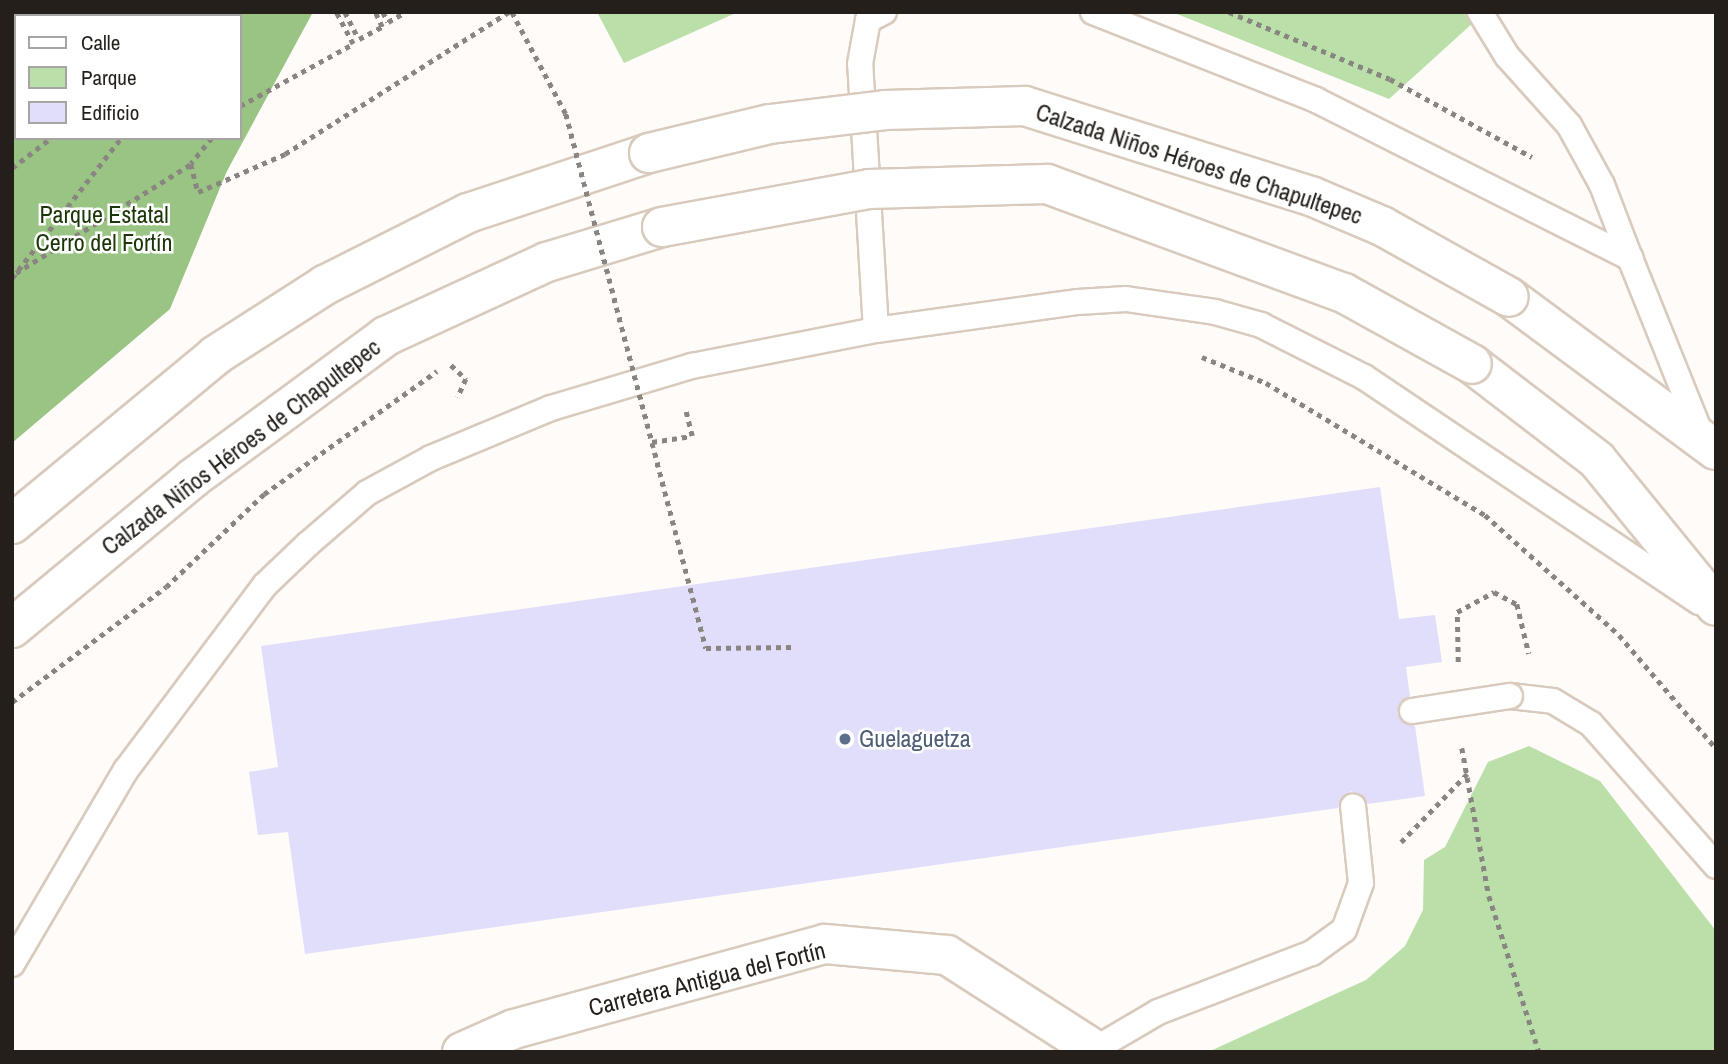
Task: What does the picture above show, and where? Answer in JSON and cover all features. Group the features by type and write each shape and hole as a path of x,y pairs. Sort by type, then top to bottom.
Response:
{"main road":[{"name":"Calzada Niños Héroes de Chapultepec","path":"12,524 216,355 325,285 468,213 649,153 770,124 872,111 1025,106 1311,196 1382,226 1509,297 1708,442"},
{"name":"Calzada Niños Héroes de Chapultepec","path":"12,628 203,470 386,336 547,262 662,228 869,189 1047,184 1332,288 1472,364 1597,460 1716,606"},
{"name":"Carretera Antigua del Fortín","path":"462,1052 514,1029 825,944 947,955 1096,1050"}],"lane":[{"path":"876,330 860,64 868,20 884,12"},
{"path":"1093,12 1316,100 1630,258"},
{"path":"1480,12 1507,56 1569,125 1602,186 1708,442"},
{"path":"12,964 126,770 249,607 367,494 431,458 551,408 692,366 876,330 1126,299 1261,326 1364,377 1716,613"},
{"path":"1412,711 1521,696 1565,706 1591,724 1716,866"},
{"path":"1096,1050 1158,1012 1332,942 1353,918 1361,883 1353,806"}],"path":[{"path":"242,105 353,44 336,12"},
{"path":"345,12 359,39 383,27 375,12"},
{"path":"383,12 388,22 405,12"},
{"path":"191,164 198,192 285,154 510,12 566,114 706,648 793,647"},
{"path":"12,168 48,140"},
{"path":"12,278 119,140"},
{"path":"16,272 191,164 210,140"},
{"path":"1194,354 1266,383 1485,515 1619,635 1716,748"},
{"path":"12,702 166,587 264,494 453,364 466,379 454,400"},
{"path":"628,409 654,399"},
{"path":"652,442 692,436 683,401"},
{"path":"1458,666 1457,612 1494,592 1517,604 1521,696"},
{"path":"1460,733 1489,896 1539,1052"},
{"path":"1361,883 1467,774"}],"green space":[{"name":"Parque Estatal Cerro del Fortín","path":"12,12 313,12 227,171 170,309 12,443"},
{"path":"597,12 738,12 624,63"},
{"path":"1172,12 1485,12 1389,99"},
{"path":"1529,746 1600,781 1716,931 1716,1052 1208,1052 1366,980 1405,946 1423,910 1424,860 1445,847 1488,762"}],"building":[{"name":"Guelaguetza","path":"1380,487 1399,619 1435,615 1442,662 1406,667 1410,696 1397,713 1415,726 1425,796 1368,804 1351,791 1338,808 305,954 288,832 258,835 249,772 278,767 261,646"}],"place":[{"name":"Guelaguetza","path":"845,739"}]}
